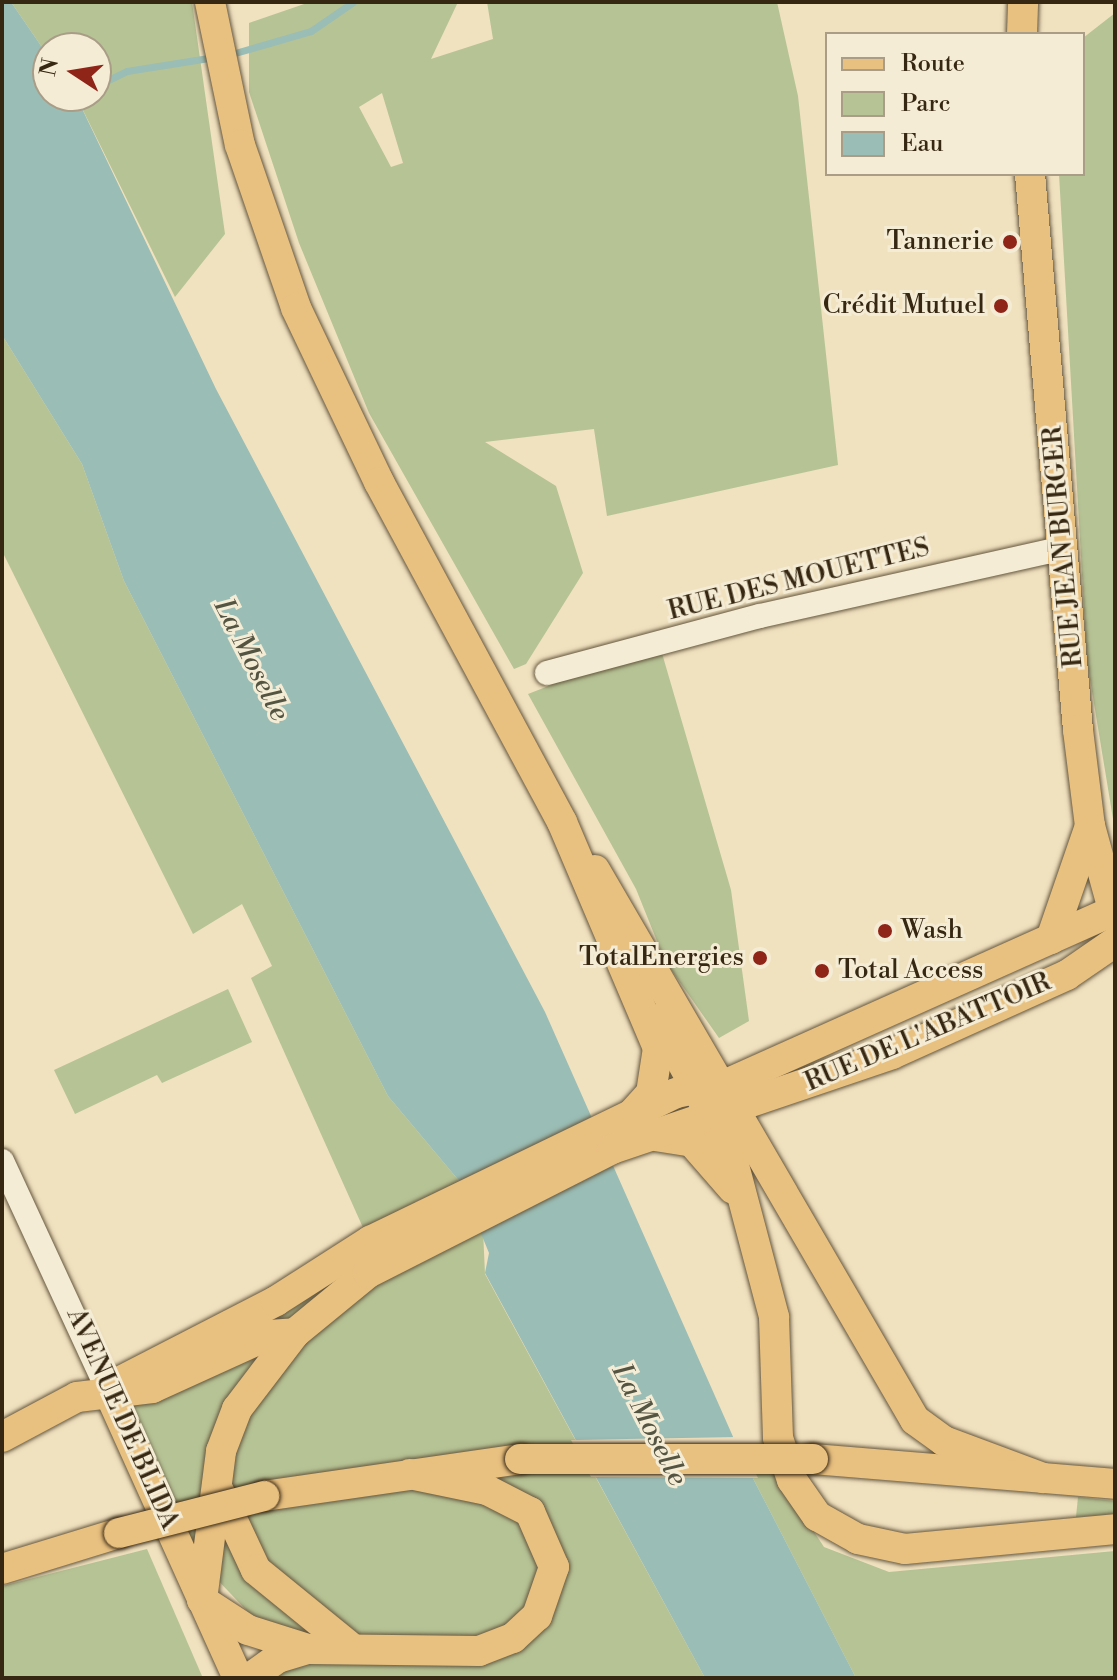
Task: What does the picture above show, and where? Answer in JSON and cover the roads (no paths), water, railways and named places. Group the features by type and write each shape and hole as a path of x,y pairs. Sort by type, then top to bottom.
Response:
{"main road":[{"path":"1022,32 1023,2"},
{"path":"211,6 229,96 261,213 336,398 562,822 658,1048 651,1093 637,1124 692,1142 748,1211"},
{"name":"RUE JEAN BURGER","path":"1030,176 1065,548 1101,843 1114,913"},
{"path":"562,822 629,920 715,1098 748,1211 774,1317 778,1438 792,1480 817,1516 858,1539 905,1549 1115,1529"},
{"path":"1051,939 1101,843"},
{"name":"RUE DE L'ABATTOIR","path":"715,1098 1051,939 1114,913"},
{"path":"605,929 715,1098 915,1420 944,1441 1043,1478"},
{"name":"RUE DE L'ABATTOIR","path":"424,1228 637,1124 715,1098 892,1054 1067,975 1115,942"},
{"path":"308,1649 248,1630 202,1600 216,1483 237,1409 295,1333 424,1228"},
{"path":"2,1437 107,1388 424,1228"},
{"path":"107,1388 152,1388 269,1335 295,1333"},
{"name":"AVENUE DE BLIDA","path":"107,1388 238,1678"},
{"path":"2,1569 119,1533 264,1496 520,1459 813,1459 1115,1484"},
{"path":"250,1678 278,1658 308,1649 348,1645 421,1655 479,1651 528,1627 546,1599 551,1550 530,1512 487,1490 410,1474"},
{"path":"216,1483 256,1570 348,1645"}],"street":[{"name":"RUE DES MOUETTES","path":"547,673 760,616 1065,548"},
{"name":"AVENUE DE BLIDA","path":"2,1161 107,1388"}],"water":[{"name":"La Moselle","path":"2,2 11,2 32,33 32,112 84,112 216,389 545,1012 742,1457 856,1678 705,1678 485,1273 489,1253 460,1182 388,1096 124,581 82,464 2,335"}],"waterway":[{"path":"228,55 311,31 353,2"},
{"path":"112,78 127,71 215,57"}],"place":[{"name":"Tannerie","path":"1010,242"},
{"name":"Crédit Mutuel","path":"1001,306"},
{"name":"Wash","path":"885,931"},
{"name":"TotalEnergies","path":"760,958"},
{"name":"Total Access","path":"822,971"}]}
